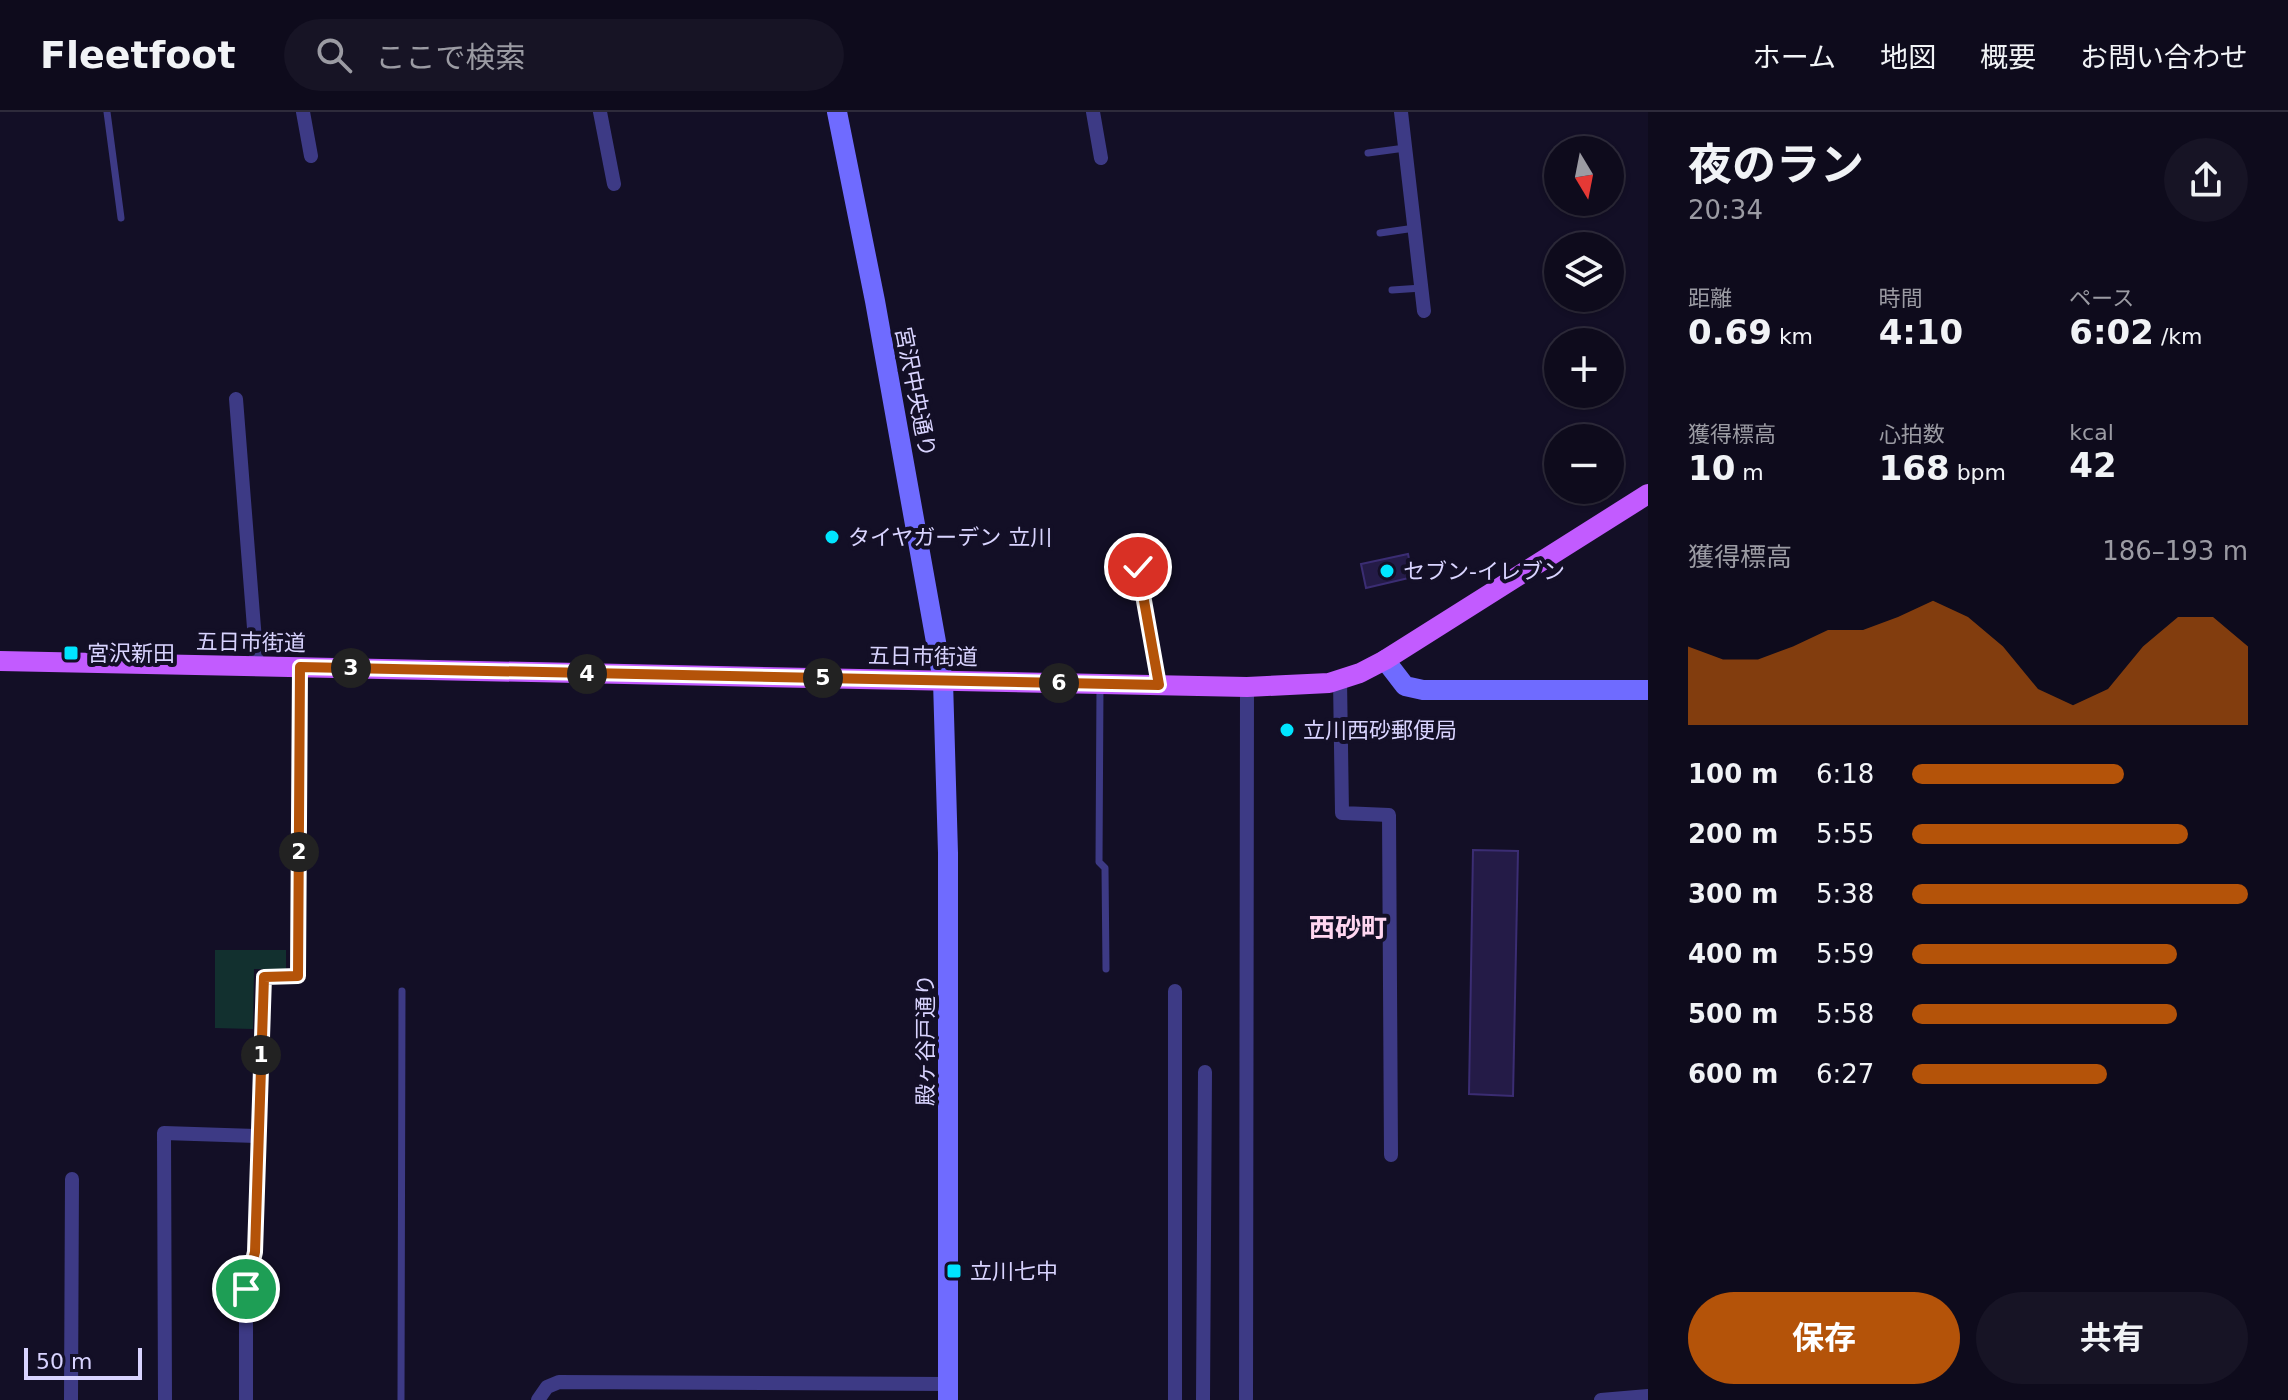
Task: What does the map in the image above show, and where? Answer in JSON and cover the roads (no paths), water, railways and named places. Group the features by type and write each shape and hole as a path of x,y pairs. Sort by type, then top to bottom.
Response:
{"main road":[{"name":"五日市街道","path":"0,661 1247,687 1315,684 1340,680 1385,660 1648,494"}],"street":[{"path":"303,112 311,156"},
{"path":"600,112 614,184"},
{"name":"宮沢中央通り","path":"837,112 875,301 943,681"},
{"path":"1093,112 1101,158"},
{"path":"1401,112 1424,311"},
{"path":"236,399 257,666"},
{"path":"1138,567 1159,685"},
{"path":"1385,660 1405,686 1423,690 1648,690"},
{"path":"246,1400 246,1289 255,1252 264,977 298,976 300,667"},
{"path":"1340,680 1342,813 1389,815 1391,1155"},
{"name":"殿ヶ谷戸通り","path":"943,681 949,884 947,1392"},
{"path":"1246,1400 1247,687"},
{"path":"1175,991 1175,1400"},
{"path":"1203,1400 1205,1072"},
{"path":"1175,1132 1204,1132"},
{"path":"165,1400 164,1133 259,1136"},
{"path":"71,1400 72,1179"},
{"path":"538,1400 547,1387 559,1382 947,1392"},
{"path":"1601,1400 1648,1396"}],"lane":[{"path":"107,112 121,218"},
{"path":"1368,153 1405,148"},
{"path":"1380,233 1415,228"},
{"path":"1392,290 1422,288"},
{"path":"1100,683 1099,862 1105,868 1106,969"},
{"path":"401,1400 402,991"}],"place":[{"name":"タイヤガーデン 立川","path":"832,537"},
{"name":"セブン-イレブン","path":"1387,571"},
{"name":"宮沢新田","path":"71,653"},
{"name":"立川西砂郵便局","path":"1287,730"},
{"name":"立川七中","path":"954,1271"}],"district":[{"name":"西砂町","path":"1348,928"}]}
